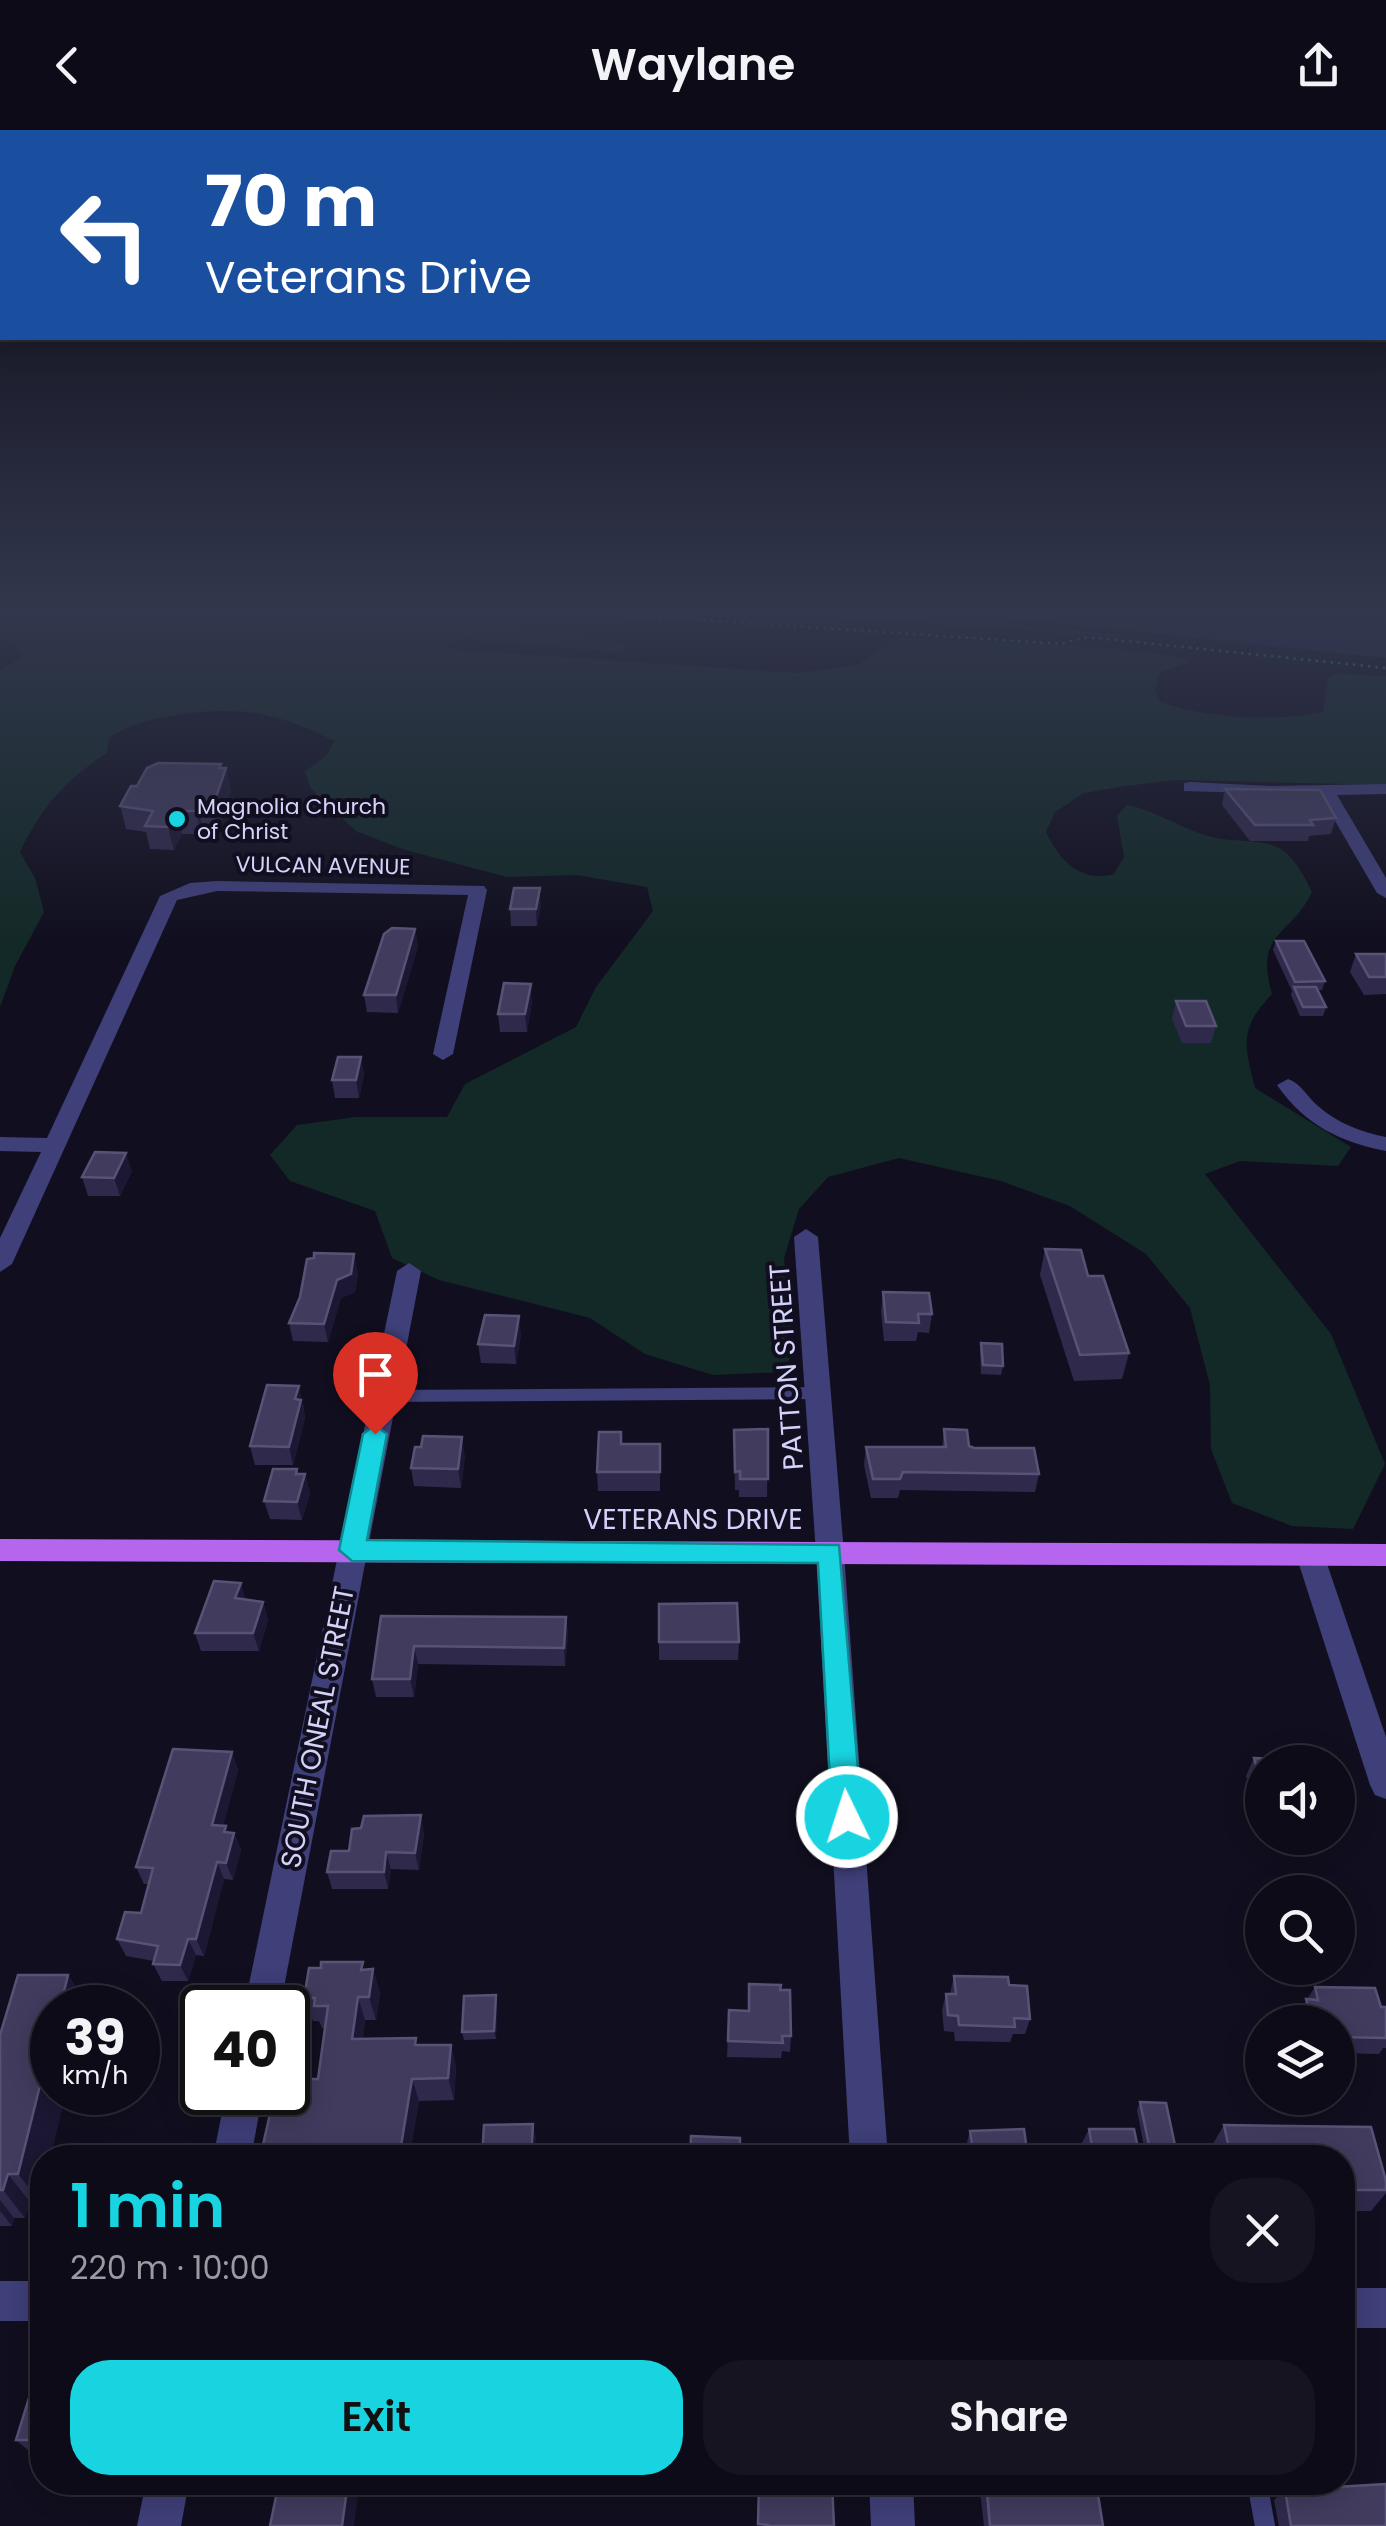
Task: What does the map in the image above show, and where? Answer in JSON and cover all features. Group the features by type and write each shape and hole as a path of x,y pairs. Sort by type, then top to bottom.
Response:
{"main road":[{"name":"VETERANS DRIVE","path":"0,1550 1386,1555"}],"street":[{"path":"1190,787 1386,789"},
{"path":"1326,791 1386,893"},
{"name":"VULCAN AVENUE","path":"55,1145 169,896 196,887 478,890 442,1054"},
{"path":"1288,1084 1298,1101 1315,1117 1363,1140 1386,1144"},
{"path":"0,1144 55,1145 0,1264"},
{"name":"PATTON STREET","path":"806,1237 869,2145"},
{"name":"SOUTH ONEAL STREET","path":"267,1985 409,1270"},
{"path":"1310,1555 1386,1785"},
{"path":"235,2145 240,2115"},
{"path":"0,2301 30,2301"},
{"path":"1355,2308 1386,2308"},
{"path":"159,2526 165,2495"},
{"path":"891,2495 894,2526"}],"lane":[{"path":"383,1396 818,1393"},
{"path":"1259,2495 1265,2526"}],"green space":[{"path":"0,719 158,719 109,738 107,753 56,796 20,852 35,878 44,912 15,966 0,1007"},
{"path":"281,719 1386,719 1386,785 1175,780 1126,786 1084,793 1055,812 1046,832 1073,867 1091,875 1114,874 1124,857 1117,816 1127,805 1204,835 1279,848 1294,862 1312,892 1271,946 1268,973 1272,994 1249,1028 1248,1060 1255,1088 1351,1147 1338,1166 1240,1161 1205,1174 1331,1334 1385,1464 1353,1529 1292,1526 1232,1503 1211,1449 1210,1385 1190,1308 1146,1254 1070,1206 1001,1181 899,1158 828,1177 799,1209 784,1258 794,1348 784,1372 713,1375 645,1354 590,1318 439,1280 392,1258 375,1211 290,1181 270,1155 297,1125 356,1117 447,1117 465,1084 576,1027 596,987 653,911 647,887 576,875 507,877 402,849 356,831 311,789 305,771 326,756 335,741"}],"building":[{"path":"158,763 221,764 219,768 226,768 213,806 176,811 168,827 145,826 153,811 120,806 131,786 137,786 147,768"},
{"path":"1225,789 1320,790 1336,818 1310,820 1313,825 1255,825"},
{"path":"514,888 540,888 536,909 510,909"},
{"path":"392,928 415,929 396,995 364,995 384,934"},
{"path":"1276,941 1304,941 1325,981 1295,982"},
{"path":"1356,954 1386,954 1386,977 1369,977"},
{"path":"504,983 531,984 525,1014 498,1014"},
{"path":"1294,987 1316,987 1326,1007 1303,1007"},
{"path":"1176,1001 1206,1001 1216,1026 1186,1026"},
{"path":"338,1057 361,1057 356,1080 332,1080"},
{"path":"95,1152 126,1153 114,1178 82,1177"},
{"path":"1045,1249 1081,1250 1088,1276 1103,1276 1129,1353 1080,1355"},
{"path":"314,1253 354,1254 351,1274 337,1280 324,1324 289,1323 300,1297 307,1259 314,1258"},
{"path":"883,1292 929,1293 932,1314 918,1314 919,1323 886,1322"},
{"path":"485,1315 519,1316 514,1346 478,1344"},
{"path":"981,1343 1002,1344 1003,1366 983,1365"},
{"path":"267,1385 299,1386 295,1399 301,1400 289,1447 250,1446"},
{"path":"768,1429 768,1479 740,1479 740,1471 735,1472 734,1430"},
{"path":"944,1429 967,1430 969,1446 974,1448 1034,1448 1039,1474 903,1472 900,1479 873,1479 866,1447 946,1447"},
{"path":"599,1432 621,1432 621,1444 660,1444 660,1472 597,1472"},
{"path":"423,1436 462,1437 458,1469 411,1468 415,1447 421,1447"},
{"path":"273,1469 297,1469 296,1474 305,1474 297,1502 264,1501"},
{"path":"214,1581 241,1583 235,1598 263,1602 253,1633 195,1633"},
{"path":"737,1603 739,1642 659,1642 659,1604"},
{"path":"381,1616 566,1617 564,1648 414,1646 410,1679 372,1679"},
{"path":"173,1749 232,1752 212,1825 226,1826 224,1832 234,1833 226,1863 217,1862 196,1939 188,1939 180,1965 153,1964 158,1946 117,1939 125,1912 141,1913 153,1868 136,1867"},
{"path":"421,1815 415,1853 386,1852 384,1872 327,1872 331,1851 349,1851 352,1829 361,1828 364,1816"},
{"path":"321,1962 363,1962 361,1970 373,1969 369,1997 358,1997 352,2039 416,2038 415,2045 451,2045 448,2078 412,2079 401,2145 263,2145 270,2115 310,2115 310,2079 318,2079 328,2006 314,2006 315,1998 310,1998 310,1985 306,1985 309,1968 321,1968"},
{"path":"18,1975 68,1975 66,1985 30,1985 33,2115 18,2174 8,2174 3,2190 0,2190 0,2035"},
{"path":"954,1976 1008,1977 1009,1985 1027,1986 1030,2019 1014,2018 1015,2027 959,2025 958,2016 948,2015 946,1994 956,1994"},
{"path":"749,1984 781,1985 780,1990 790,1990 791,2036 782,2036 783,2043 728,2041 729,2010 749,2011"},
{"path":"1315,1987 1375,1988 1381,2007 1386,2007 1386,2038 1355,2037 1355,2005 1308,2005 1306,1999 1318,2000"},
{"path":"496,1995 494,2031 462,2032 464,1996"},
{"path":"1140,2102 1166,2103 1175,2145 1149,2145"},
{"path":"533,2124 532,2145 483,2145 484,2125"},
{"path":"1224,2125 1371,2127 1386,2190 1355,2190 1355,2145 1228,2145"},
{"path":"1024,2129 1026,2145 972,2145 970,2131"},
{"path":"1089,2129 1134,2129 1137,2145 1092,2145"},
{"path":"691,2136 740,2138 740,2145 691,2145"},
{"path":"30,2395 30,2440 16,2440"},
{"path":"1386,2484 1386,2526 1291,2526 1286,2495 1355,2495 1355,2486"},
{"path":"276,2495 346,2495 342,2526 270,2526"},
{"path":"759,2495 833,2495 834,2526 758,2524"},
{"path":"987,2495 1098,2495 1103,2526 990,2526"}],"place":[{"name":"Magnolia Church of Christ","path":"177,819"}],"route":[{"path":"375,1434 352,1550 830,1552 847,1817"}]}
